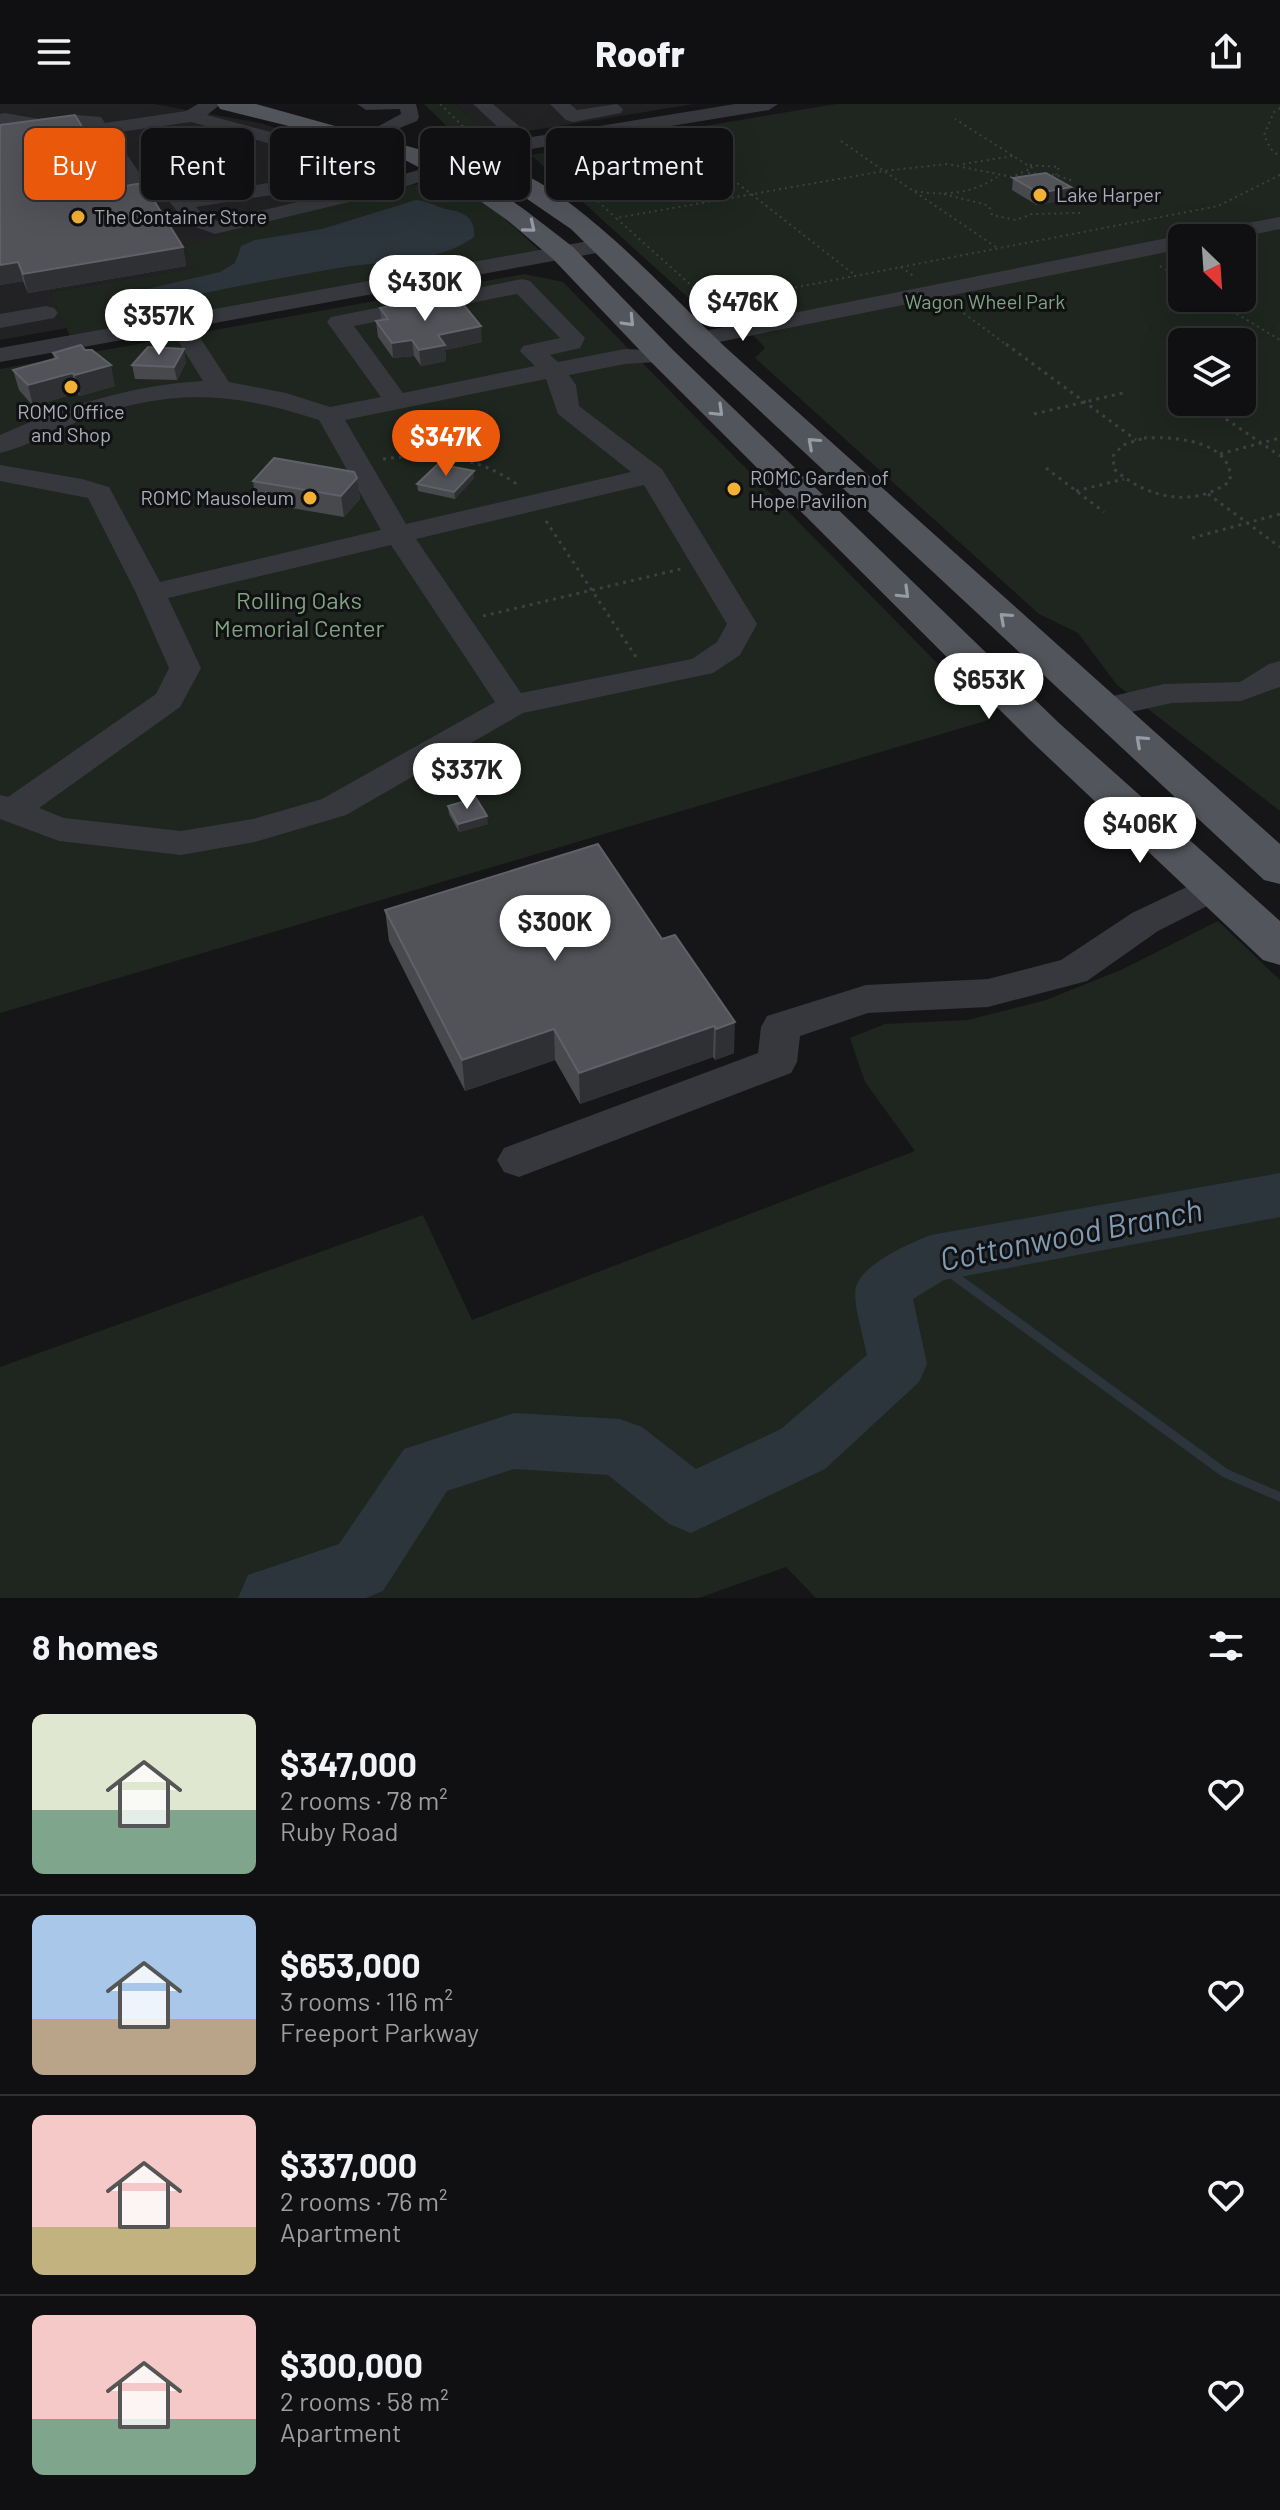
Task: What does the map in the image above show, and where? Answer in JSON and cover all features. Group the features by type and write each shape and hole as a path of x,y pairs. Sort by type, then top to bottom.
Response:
{"main road":[{"path":"228,104 384,144 420,159"},
{"path":"303,104 355,116 420,138"},
{"path":"530,189 605,245 705,346 1279,868"},
{"path":"494,200 563,253 656,357 1045,732 1280,948"},
{"path":"519,261 566,268 583,275"},
{"path":"656,357 705,346"},
{"path":"1045,732 1104,708"},
{"path":"1214,887 1279,868"}],"street":[{"path":"4,111 102,104"},
{"path":"107,128 191,116 212,104"},
{"path":"366,104 402,104 410,109 410,117 387,127"},
{"path":"482,104 510,128"},
{"path":"559,104 573,116 603,107 634,106"},
{"path":"530,144 769,104"},
{"path":"124,106 191,116 379,167 364,174 182,203"},
{"path":"4,111 33,125 85,119 94,121 99,128"},
{"path":"125,166 134,180 168,186 195,219 215,228 359,194 420,176"},
{"path":"1256,228 1280,223"},
{"path":"1256,240 1280,235"},
{"path":"0,355 605,245"},
{"path":"942,298 1168,245"},
{"path":"705,346 942,298 1168,258"},
{"path":"0,445 61,417 123,397 172,389 220,388 286,401 329,415 389,391 571,343 573,338 522,286 339,322 389,391"},
{"path":"0,321 46,313"},
{"path":"178,322 220,388"},
{"path":"6,808 59,829 181,843 255,830 334,807 513,705 702,666 729,648 742,624 652,475 567,409 558,378 532,351"},
{"path":"389,391 645,369 656,357"},
{"path":"329,415 399,535 513,705"},
{"path":"0,473 82,487 99,493 151,593 185,668 169,700 6,808"},
{"path":"151,593 652,475"},
{"path":"1104,708 1174,692 1217,695 1248,691 1267,683 1280,671"},
{"path":"519,1160 777,1062 781,1027 866,999 988,993 1073,971 1145,922 1214,887"}],"path":[{"path":"440,104 465,128"},
{"path":"1280,108 1274,112 1264,135 1270,148 1280,157"},
{"path":"955,119 1029,165 1059,167 1056,175"},
{"path":"841,141 996,247"},
{"path":"616,218 928,164 960,165 1016,156"},
{"path":"960,165 997,177 1017,177 1032,168 1029,165"},
{"path":"1025,173 1056,175 1073,181"},
{"path":"596,200 702,295 713,300 734,300 1218,206 1280,175"},
{"path":"912,190 944,194 981,187 997,177"},
{"path":"733,180 856,276"},
{"path":"944,194 959,202 981,202 989,206 992,215 1006,220 1032,214 1080,213"},
{"path":"1152,261 1168,271"},
{"path":"901,267 1136,440"},
{"path":"1234,312 1280,340"},
{"path":"1034,414 1127,392"},
{"path":"1226,419 1280,456"},
{"path":"1219,454 1280,438"},
{"path":"1180,439 1219,454 1228,463 1232,475 1225,486 1208,494 1168,495 1140,488 1114,469 1113,456 1123,445 1136,440 1180,439"},
{"path":"357,463 413,456 467,461 511,478 534,503 649,677"},
{"path":"1046,468 1104,512"},
{"path":"1076,491 1124,479"},
{"path":"1208,494 1280,547"},
{"path":"1192,538 1280,514"},
{"path":"457,623 706,562"}],"shaded area":[{"path":"0,104 154,104 260,123 275,128 270,128 270,200 356,200 186,246 195,268 50,292 67,328 0,340"},
{"path":"455,104 694,104 530,131 530,128 481,128"},
{"path":"404,176 412,185 404,187"},
{"path":"416,200 467,217 473,225 474,237 442,253 425,257 338,268 168,301 142,301 130,293 220,272 235,263 241,246 255,240 322,229"}],"green space":[{"path":"424,104 455,104 482,128 449,128"},
{"name":"Wagon Wheel Park","path":"836,104 1280,104 1280,811 1117,685 1078,633 1039,614 755,358 765,348 754,336 738,327 716,323 581,200 733,200 733,128 692,128"},
{"name":"Wagon Wheel Park","path":"546,152 546,169 531,155"},
{"path":"420,184 420,200 480,200 539,250 533,255 70,336 50,292 194,268 185,246 236,229 352,200 404,200 404,187"},
{"name":"Rolling Oaks Memorial Center","path":"524,274 563,282 992,719 0,1013 0,369"},
{"path":"1218,921 1280,980 1280,1598 816,1598 786,1567 699,1598 0,1598 0,1367 423,1215 472,1320 915,1151 865,1082 850,1038 885,1024 968,1020 1046,1000 1121,970"}],"building":[{"path":"75,115 83,128 24,128 24,200 125,200 125,186 141,183 141,200 154,200 183,247 23,274 18,262 0,265 0,125"},
{"path":"1046,173 1071,187 1039,193 1013,178"},
{"path":"427,299 434,308 463,304 481,326 438,335 445,345 419,350 412,340 392,343 376,321 388,319 380,308"},
{"path":"81,345 111,365 28,385 13,370 58,358 53,353"},
{"path":"148,347 184,349 174,367 132,365"},
{"path":"274,458 354,472 357,478 341,496 253,481"},
{"path":"438,464 474,471 454,492 417,484"},
{"path":"476,798 487,816 458,824 448,806"},
{"path":"598,844 662,939 675,935 735,1022 716,1029 714,1026 579,1073 554,1029 462,1060 385,910"}],"waterway":[{"name":"Cottonwood Branch","path":"271,1598 360,1569 426,1469 514,1441 620,1447 691,1503 803,1449 898,1364 883,1289 931,1259 1280,1195"},
{"path":"931,1259 1225,1473 1280,1497"}],"place":[{"name":"Lake Harper","path":"1040,195"},
{"name":"The Container Store","path":"78,217"},
{"name":"ROMC Office and Shop","path":"71,387"},
{"name":"ROMC Garden of Hope Pavilion","path":"734,489"},
{"name":"ROMC Mausoleum","path":"310,498"}]}
